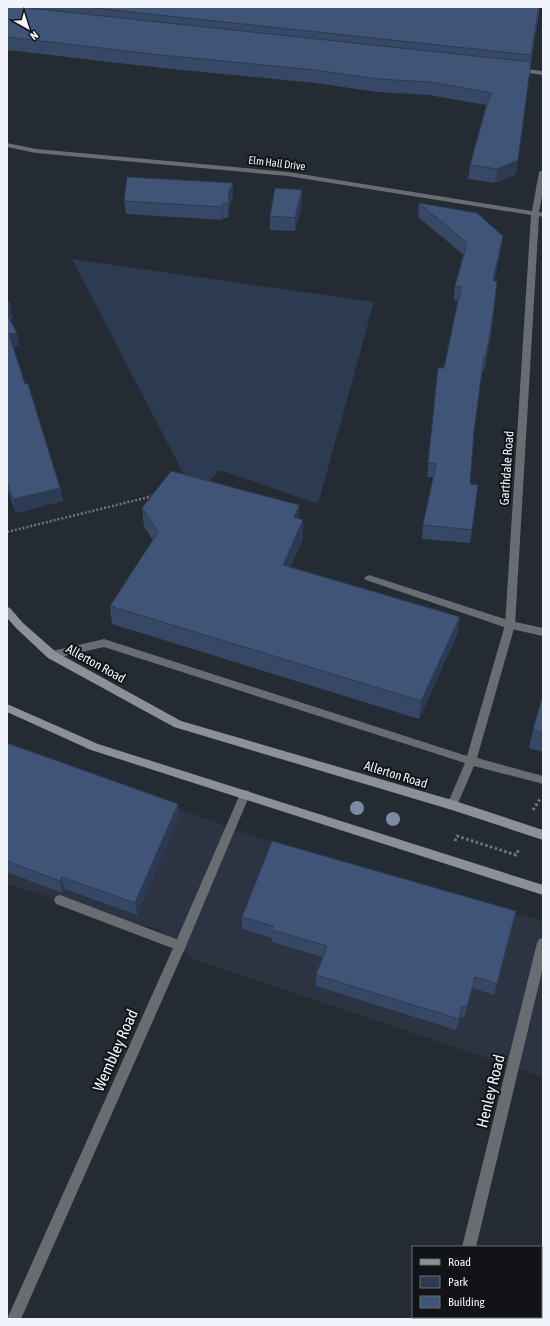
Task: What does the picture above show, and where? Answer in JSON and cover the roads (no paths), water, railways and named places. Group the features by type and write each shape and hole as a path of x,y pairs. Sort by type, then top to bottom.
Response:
{"main road":[{"path":"7,611 20,626 52,655"},
{"name":"Allerton Road","path":"52,655 178,724 452,805 543,835"},
{"path":"7,708 95,747 245,794 447,861 543,890"}],"street":[{"path":"512,69 543,73"},
{"name":"Elm Hall Drive","path":"7,145 36,151 288,174 539,215"},
{"name":"Garthdale Road","path":"452,805 471,761 510,625 543,172"},
{"path":"369,578 510,625 543,632"},
{"name":"Allerton Road","path":"52,655 104,643 471,761 543,780"},
{"name":"Wembley Road","path":"14,1319 180,946 245,794"},
{"path":"60,900 180,946"},
{"name":"Henley Road","path":"469,1246 543,943"}]}
